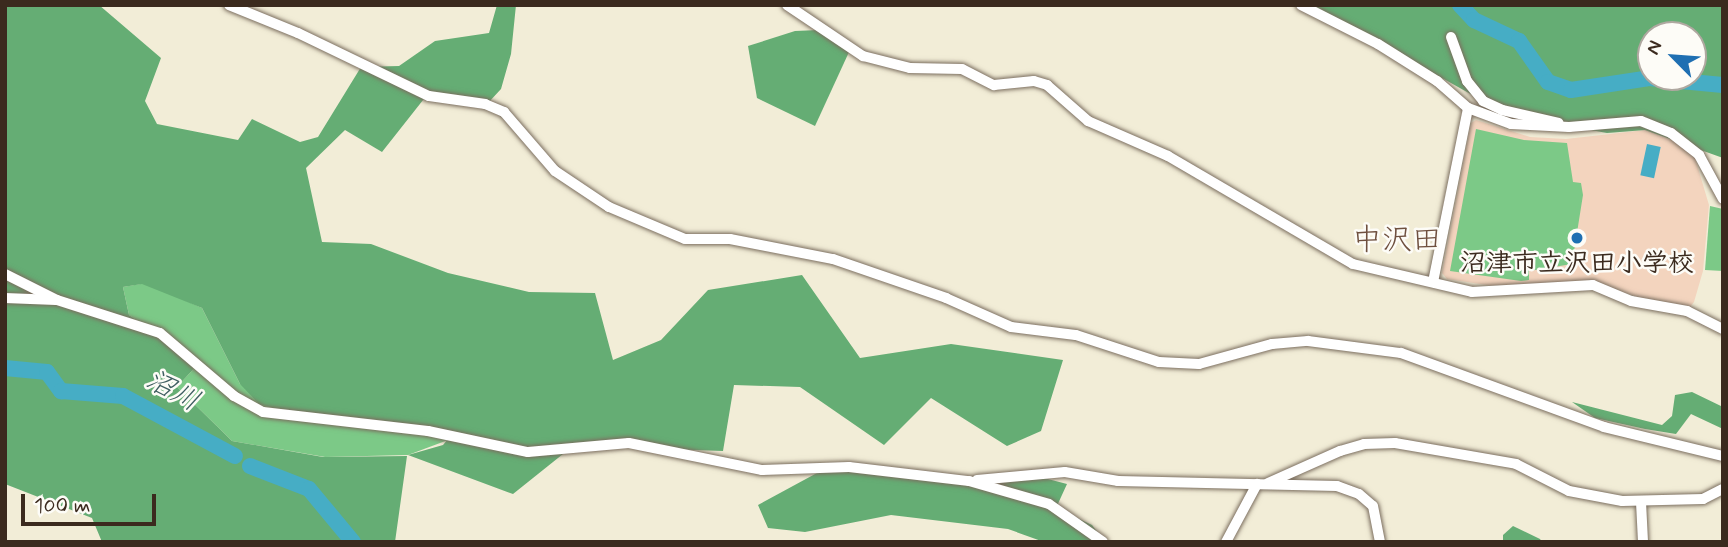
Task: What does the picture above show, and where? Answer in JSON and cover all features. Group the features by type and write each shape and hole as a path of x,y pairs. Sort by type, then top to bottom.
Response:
{"street":[{"path":"229,5 299,33 429,96 485,104 504,112 555,171 609,207 685,239 741,240 833,259 879,272 1011,327 1076,335 1159,362 1199,364 1272,344 1308,341 1401,352 1604,427 1723,456"},
{"path":"787,5 863,55 910,68 962,69 994,85 1034,81 1047,85 1088,121 1168,156 1353,264 1472,292 1593,285 1631,301 1687,311 1723,330"},
{"path":"1301,5 1378,44 1437,81 1468,108 1511,124 1569,127 1641,121 1671,133 1699,155 1723,199"},
{"path":"1451,37 1467,81 1483,101 1569,127"},
{"path":"1433,282 1468,108"},
{"path":"5,274 57,300 160,333 234,397 263,412 428,431 528,452 629,443 762,470 849,467 969,481 1049,504 1103,542"},
{"path":"5,298 57,300"},
{"path":"1226,542 1262,484 1363,444 1395,443 1516,464 1569,491 1641,502 1703,499 1723,489"},
{"path":"969,481 1065,472 1118,481 1337,486 1359,494 1373,506 1380,542"},
{"path":"1641,502 1643,542"}],"shaded area":[{"name":"沼津市立沢田小学校","path":"1476,120 1530,137 1566,139 1646,130 1692,148 1709,205 1703,271 1690,307 1641,298 1593,282 1500,287 1447,279 1442,273 1471,123"}],"green space":[{"path":"5,5 99,5 161,58 145,101 157,124 238,140 252,119 300,142 318,137 361,67 399,66 435,41 489,33 497,5 516,5 511,54 501,89 488,103 427,95 382,152 345,130 306,168 322,242 371,244 448,273 529,292 595,293 613,360 661,340 708,290 802,275 860,358 951,344 1063,360 1041,431 1007,446 931,398 884,445 800,387 734,385 723,451 573,446 513,494 408,455 443,445 448,439 436,430 328,423 259,404 240,384 202,308 142,284 123,287 129,315 199,363 177,387 232,441 323,457 407,456 395,542 102,542 92,518 5,484"},
{"path":"1312,5 1723,5 1723,158 1645,130 1607,133 1488,111 1483,101"},
{"path":"819,30 849,52 815,126 757,98 748,46 795,31"},
{"path":"1476,129 1524,140 1567,143 1573,182 1581,183 1583,195 1572,264 1529,271 1529,280 1521,281 1450,271"},
{"path":"1710,206 1723,209 1723,271 1705,270"},
{"path":"146,283 202,308 240,384 448,440 408,455 325,457 232,441 177,387 199,363 129,315 123,287"},
{"path":"1692,392 1723,407 1723,429 1691,414 1676,434 1645,429 1595,418 1572,402 1662,425 1672,416 1675,395"},
{"path":"828,467 975,483 1044,478 1067,484 1056,508 1092,525 1105,542 1044,542 1008,529 891,515 805,532 768,528 758,505"},
{"path":"1513,526 1542,542 1503,542 1503,535"}],"water":[{"path":"1647,144 1661,147 1654,178 1640,175"}],"waterway":[{"path":"1460,5 1474,20 1519,41 1548,82 1571,90 1649,78 1723,85"},
{"name":"沼川","path":"5,368 47,372 61,391 123,396 235,456"},
{"name":"沼川","path":"250,466 309,489 353,542"}],"place":[{"name":"沼津市立沢田小学校","path":"1577,238"}],"district":[{"name":"中沢田","path":"1397,241"}]}
